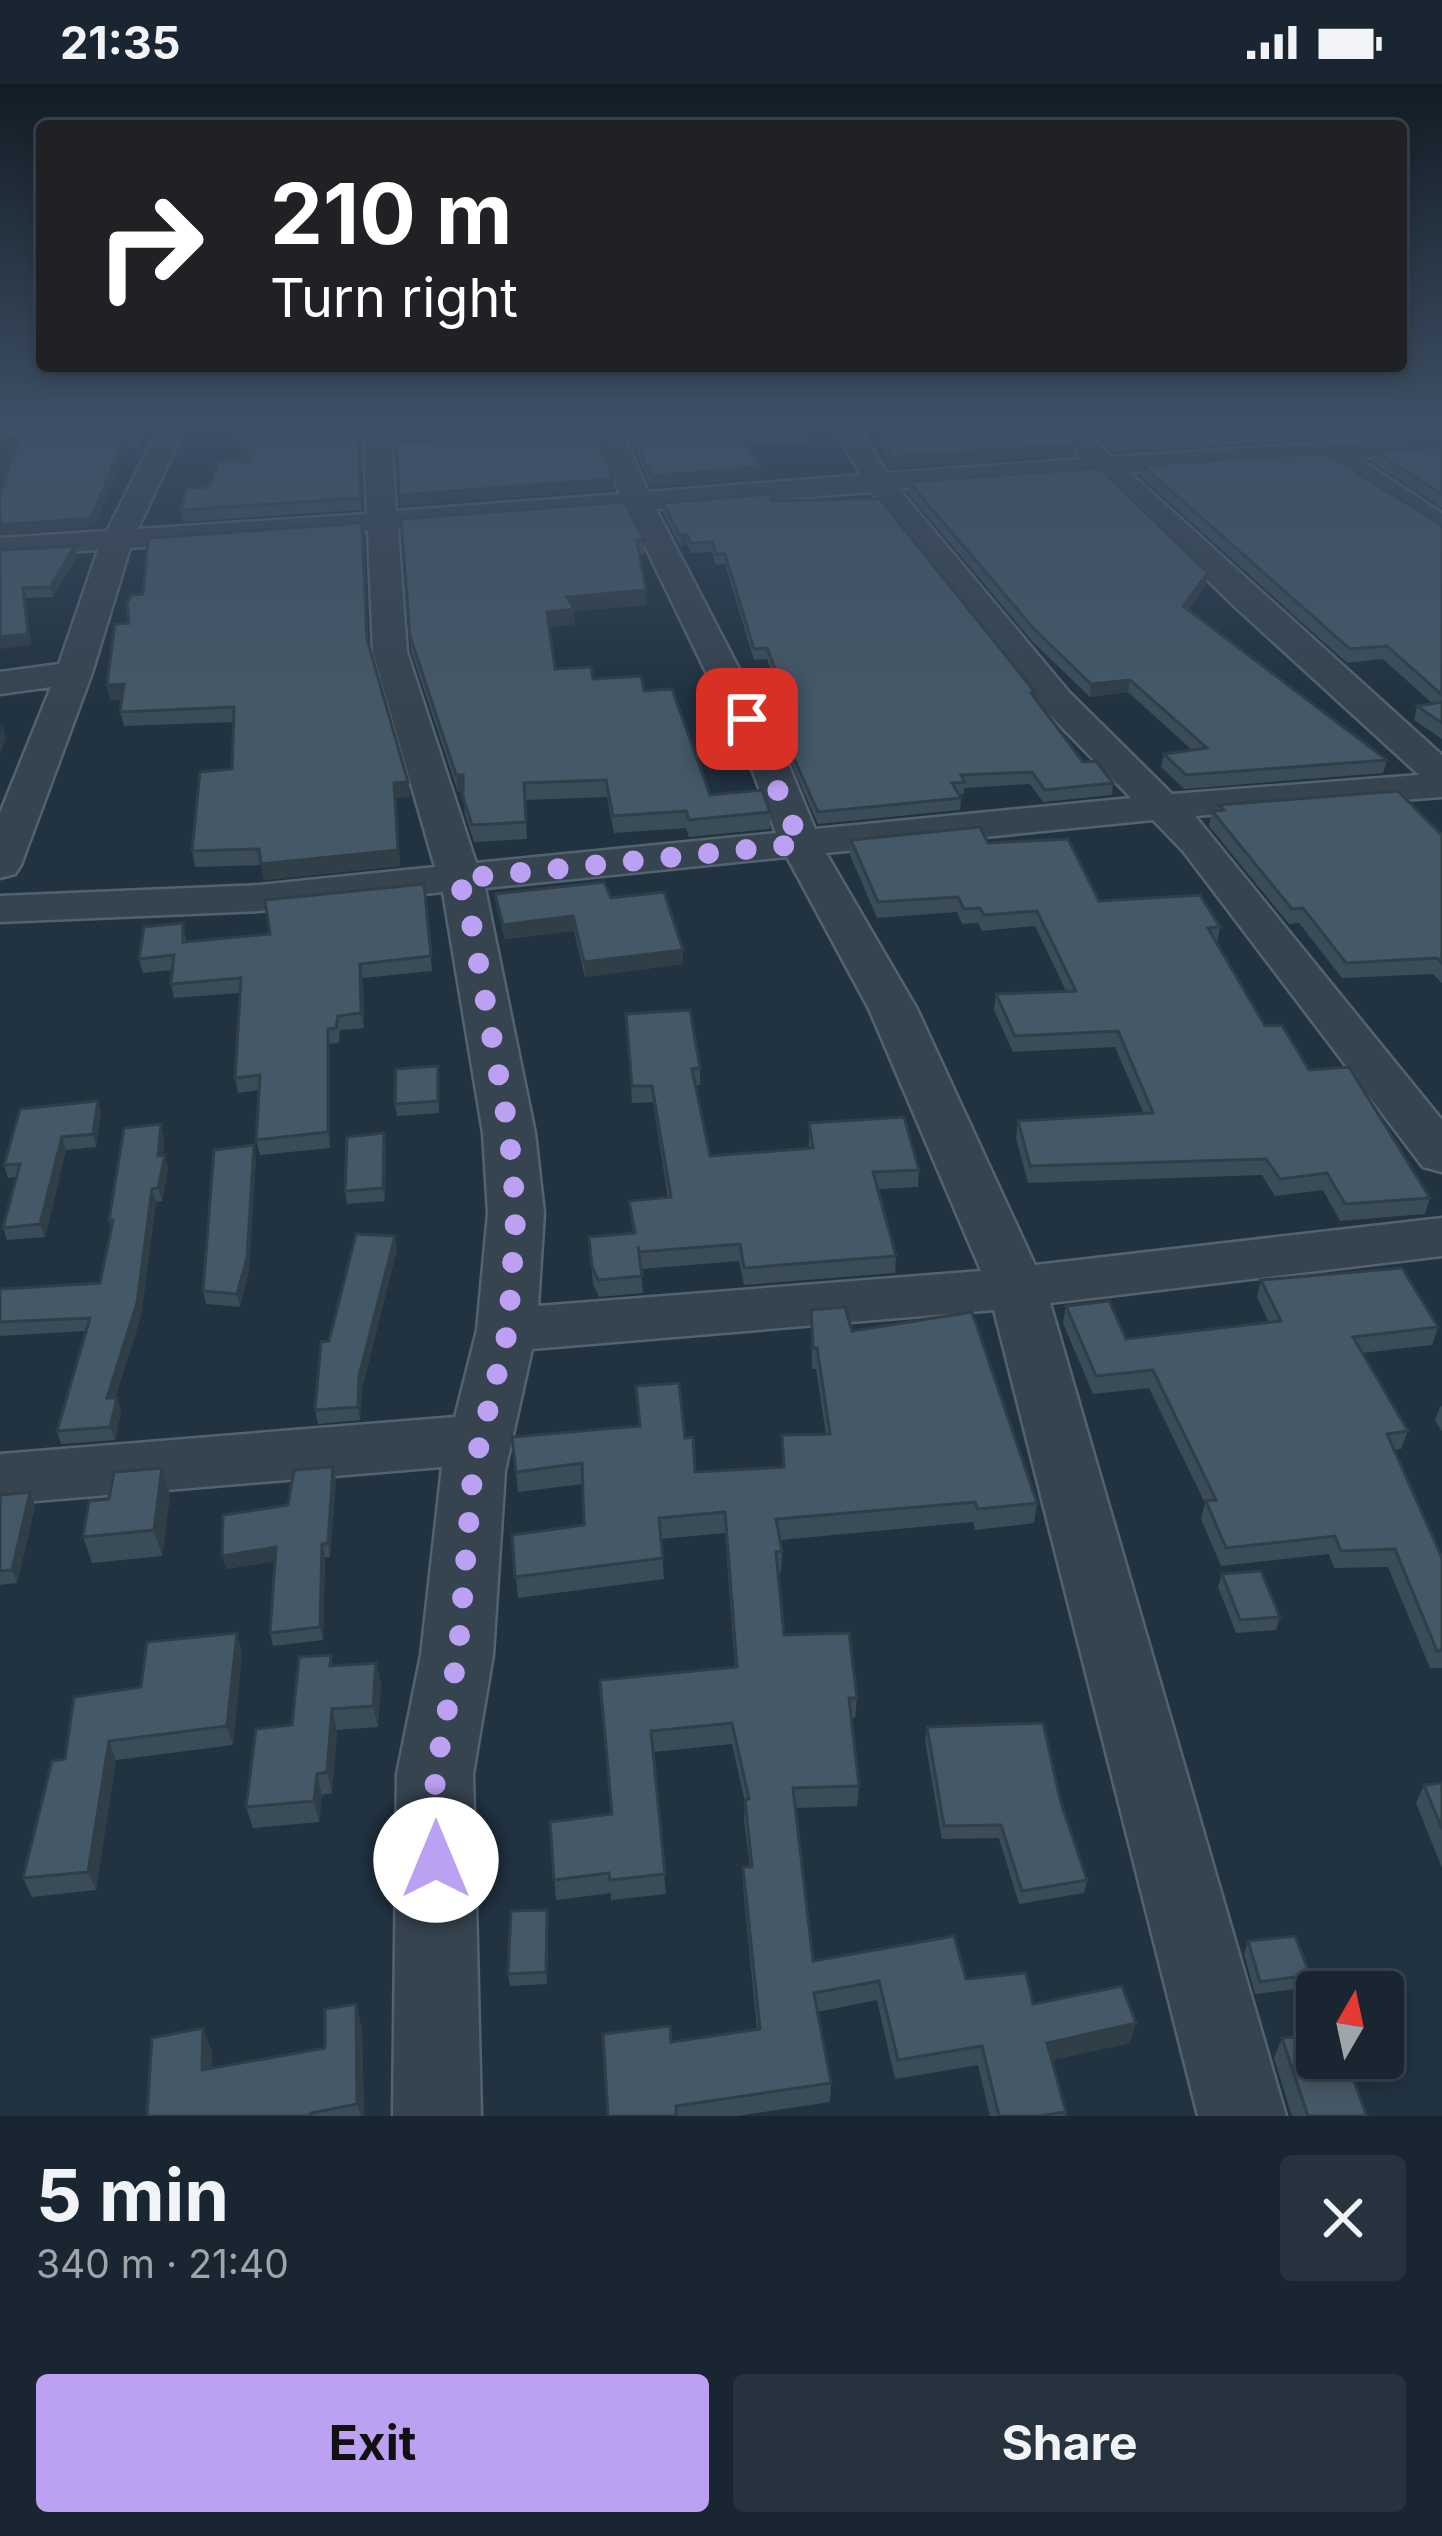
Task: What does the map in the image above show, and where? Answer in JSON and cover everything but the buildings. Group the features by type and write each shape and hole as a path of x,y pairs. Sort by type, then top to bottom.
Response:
{"street":[{"path":"0,865 130,514"},
{"path":"380,514 390,652 468,904 509,1133 516,1213 508,1330 473,1471 458,1654 435,1774 437,2116"},
{"path":"0,547 116,543 460,514"},
{"path":"644,514 767,759 801,844 893,1009 1017,1288 1242,2116"},
{"path":"904,514 1056,700 1167,806 1442,1155"},
{"path":"1155,514 1442,775"},
{"path":"0,683 74,673"},
{"path":"0,909 260,898 1167,806 1442,784"},
{"path":"508,1330 1017,1288 1193,1263 1442,1237"},
{"path":"0,1479 481,1439"}],"route":[{"path":"436,1860 435,1774 458,1654 473,1471 508,1330 516,1213 509,1133 468,904 457,879 801,844 747,719"}]}
